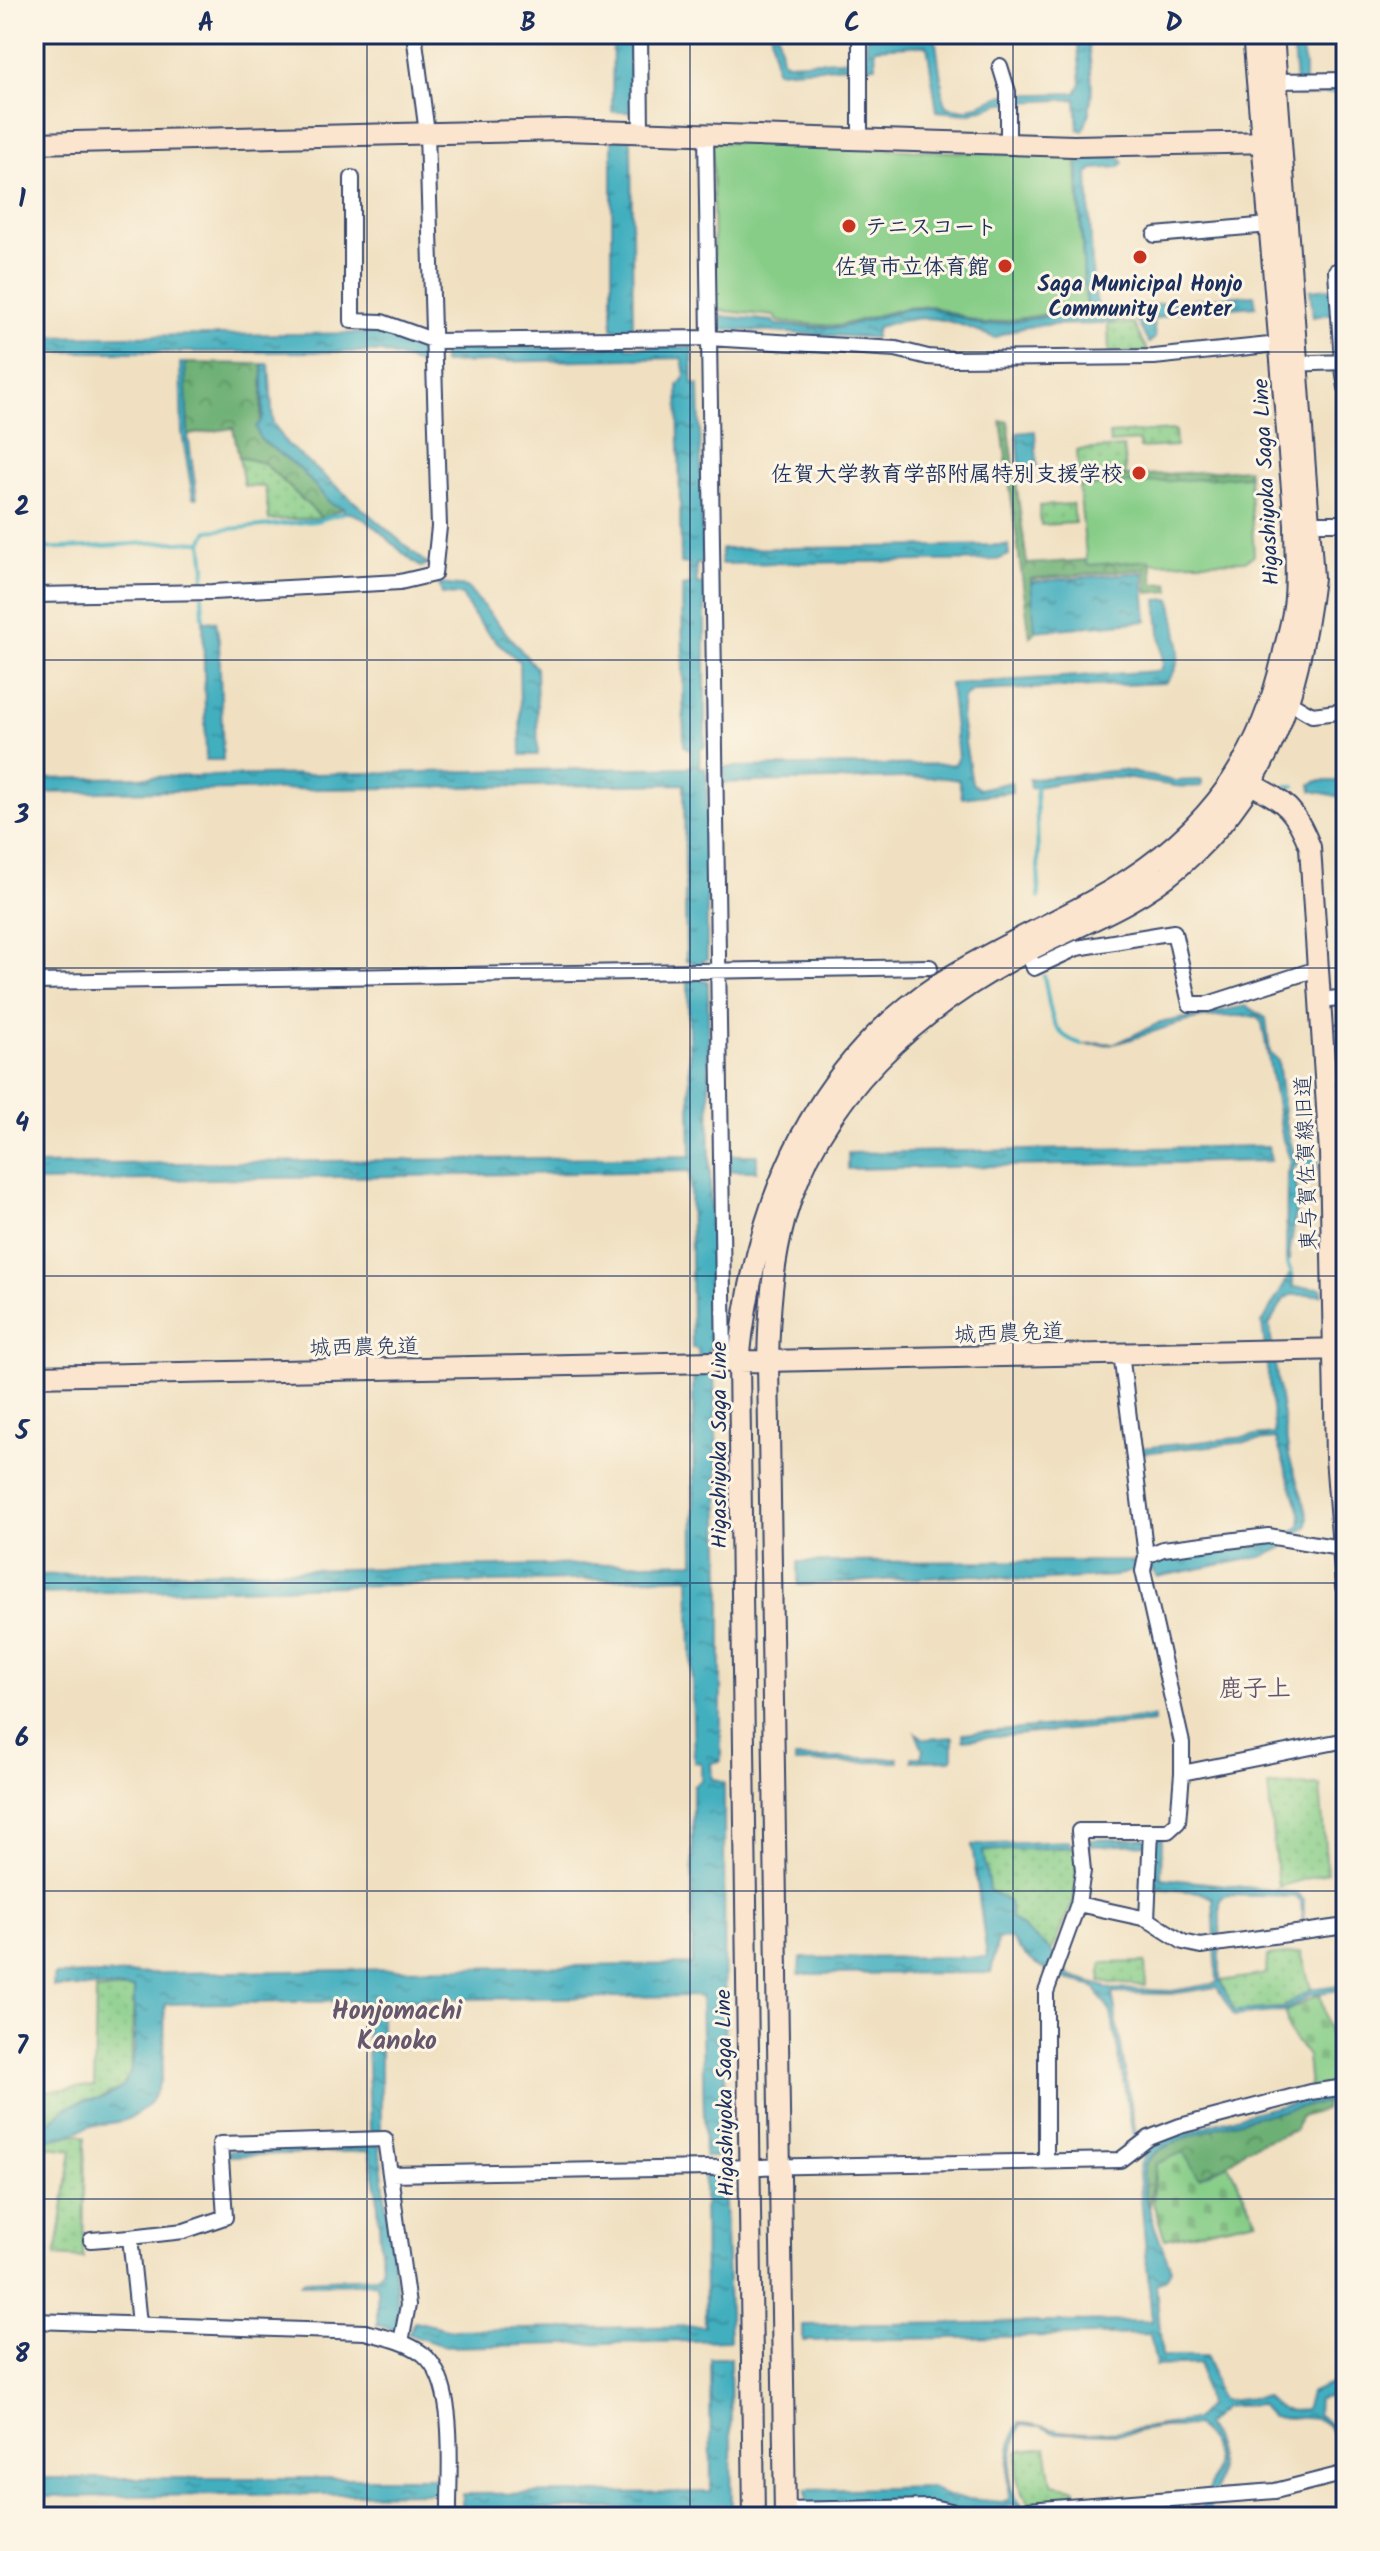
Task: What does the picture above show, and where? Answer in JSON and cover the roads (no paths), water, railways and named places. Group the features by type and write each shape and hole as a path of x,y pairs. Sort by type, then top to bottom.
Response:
{"main road":[{"name":"Higashiyoka Saga Line","path":"750,2513 749,2167 717,1363 744,1316 767,1212 808,1122 858,1054 906,1008 943,980 1094,900 1166,853 1243,780 1276,742 1295,600 1295,524 1289,353 1271,142 1253,34"},
{"name":"Higashiyoka Saga Line","path":"1273,34 1292,81 1271,142 1270,225 1310,523 1313,578 1310,601 1282,697"},
{"path":"34,143 427,133 641,132 1008,144 1271,142"},
{"name":"Higashiyoka Saga Line","path":"784,2514 768,1362 772,1278 785,1216 823,1133 879,1056 914,1023 953,993 1027,951 1113,912 1179,867 1233,810 1243,780"},
{"name":"東与賀佐賀線旧道","path":"1243,780 1298,815 1310,847 1339,1280 1346,1586"},
{"name":"城西農免道","path":"34,1376 1340,1349"}],"street":[{"path":"34,595 202,592 400,582 434,574 439,527 435,341 427,133 414,34"},
{"path":"860,34 860,140"},
{"path":"640,37 641,132"},
{"path":"1000,66 1008,99 1008,144"},
{"path":"1292,81 1346,80"},
{"path":"706,133 705,971 717,1363"},
{"path":"352,178 352,321 382,322 435,341 708,338 896,349 928,357 1066,360 1289,353 1342,362"},
{"path":"1155,235 1270,225"},
{"path":"1346,268 1336,271 1346,388"},
{"path":"1310,523 1346,523"},
{"path":"1282,697 1312,715 1346,711"},
{"path":"1027,951 1034,968 1077,948 1174,932 1190,1004 1208,1004 1320,968"},
{"path":"34,982 930,967"},
{"path":"1322,1000 1346,997"},
{"path":"1046,2159 1045,2022 1050,1974 1078,1904 1083,1871 1079,1831 1151,1838 1168,1831 1178,1822 1182,1743 1145,1564 1121,1353"},
{"path":"1145,1564 1163,1549 1279,1537 1345,1549"},
{"path":"1182,1773 1346,1740"},
{"path":"1147,1919 1151,1838"},
{"path":"1078,1904 1147,1919 1183,1942 1217,1944 1346,1926"},
{"path":"390,2174 1046,2159 1120,2160 1149,2138 1180,2126 1310,2092 1346,2087"},
{"path":"91,2240 184,2231 225,2217 220,2144 385,2139 408,2305 403,2331"},
{"path":"130,2237 139,2324"},
{"path":"34,2321 403,2331"},
{"path":"403,2331 438,2374 447,2400 449,2517"},
{"path":"784,2514 932,2507 978,2517 1275,2491 1346,2473"}],"water":[{"path":"613,34 630,34 631,112 612,112"},
{"path":"771,34 778,34 782,59 787,63 854,59 851,66 776,71"},
{"path":"1077,34 1087,34 1091,71 1090,107 1083,131 1078,129 1076,99 1001,103 968,114 937,111 927,45 875,48 876,66 867,66 866,37 935,35 944,101 947,107 965,110 1004,95 1076,93 1081,83"},
{"path":"1292,34 1298,34 1305,65 1305,88 1346,87 1346,92 1297,96"},
{"path":"612,139 631,139 633,328 626,330 626,347 692,347 693,384 699,385 703,564 696,564 697,585 705,584 705,746 700,750 699,767 705,768 707,776 707,959 702,962 702,981 708,981 712,1348 708,1349 708,1371 714,1372 721,1576 721,1761 711,1763 712,1779 724,1783 725,2157 705,2157 701,1996 381,2000 381,2131 370,2131 366,2001 165,2004 162,2070 152,2100 125,2120 34,2140 34,2129 45,2125 65,2109 108,2096 122,2086 129,2075 135,2047 134,1988 53,1987 54,1975 692,1964 693,1785 701,1780 701,1763 694,1762 689,1577 38,1594 39,1575 694,1562 693,1373 700,1372 698,1349 692,1348 690,1171 34,1182 34,1165 691,1156 688,981 694,981 694,962 686,961 684,784 34,793 34,779 691,767 691,751 684,746 682,586 690,585 689,564 681,563 678,386 685,376 682,358 443,363 443,348 619,347 618,330 612,328"},
{"path":"1094,153 1121,158 1123,163 1119,167 1093,169 1088,174 1093,287 1099,310 1254,295 1256,306 1175,312 1153,320 1155,338 1149,343 1135,318 1102,324 1031,326 995,338 950,322 925,318 877,327 875,338 720,329 721,316 773,321 777,325 838,328 907,309 932,308 985,326 1088,310 1078,156"},
{"path":"1346,281 1346,297 1335,313 1313,317 1310,290 1341,287"},
{"path":"379,333 425,348 423,365 381,352 34,352 34,337"},
{"path":"180,363 185,363 188,435 197,498 193,498 182,433"},
{"path":"263,364 269,364 273,423 287,444 427,564 421,567 412,561 363,518 343,513 344,508 331,504 299,468 260,439 256,427 263,418"},
{"path":"1035,431 1037,467 1020,468 1017,433"},
{"path":"1008,545 1009,555 997,560 721,564 721,549"},
{"path":"1143,572 1147,621 1035,631 1031,582"},
{"path":"439,584 467,587 536,668 538,755 521,755 519,661 486,631 462,595 442,594"},
{"path":"1171,599 1179,654 1177,665 1165,683 973,691 963,698 961,719 972,783 979,789 1011,782 1012,792 962,798 959,780 938,777 724,783 724,767 955,764 958,758 950,684 1160,671 1163,665 1157,600"},
{"path":"203,618 206,622 216,621 219,640 223,760 206,760"},
{"path":"1122,770 1174,781 1202,780 1202,786 1109,778 1030,788 1029,779"},
{"path":"1346,781 1346,798 1312,791 1311,784"},
{"path":"1246,1006 1266,1018 1270,1053 1278,1060 1285,1122 1295,1158 1301,1161 1318,1157 1318,1169 1296,1163 1293,1171 1297,1205 1289,1261 1286,1263 1287,1173 1291,1162 1283,1140 1262,1023 1257,1017 1207,1018 1187,1021 1117,1043 1159,1023"},
{"path":"1268,1146 1271,1161 848,1169 848,1153"},
{"path":"730,1155 757,1155 757,1171 730,1171"},
{"path":"1290,1274 1293,1274 1293,1287 1322,1288 1322,1295 1291,1295 1284,1299 1269,1325 1289,1456 1308,1516 1307,1526 1282,1548 1265,1556 1157,1577 1152,1570 1138,1569 1116,1576 1031,1581 976,1575 798,1585 798,1562 1155,1561 1183,1552 1213,1554 1278,1542 1300,1526 1301,1516 1276,1439 1142,1453 1140,1448 1275,1434 1262,1323"},
{"path":"1154,1717 1154,1722 963,1740 963,1734"},
{"path":"916,1733 925,1739 953,1737 951,1760 912,1761 912,1757 921,1757 923,1750"},
{"path":"795,1758 898,1758 898,1762 795,1763"},
{"path":"1162,1838 1161,1878 1298,1893 1304,1900 1303,1925 1301,1902 1296,1897 1227,1895 1220,1900 1220,1981 1235,2011 1282,2008 1311,1989 1346,1984 1346,1989 1313,1994 1284,2011 1234,2016 1217,1987 1171,1994 1112,1993 1137,2140 1134,2141 1111,2013 1094,1987 1058,1976 1037,1965 1011,1939 998,1938 991,1973 799,1974 800,1958 987,1957 972,1845 1069,1841 1071,1847 983,1851 989,1890 1009,1902 1011,1918 1051,1951 1070,1976 1111,1989 1172,1991 1217,1983 1213,1898 1199,1892 1153,1888 1154,1844 1090,1846 1089,1840"},
{"path":"1346,2094 1346,2099 1240,2121 1180,2140 1159,2150 1147,2161 1144,2171 1151,2215 1171,2269 1166,2278 1156,2284 1162,2356 1207,2356 1219,2398 1225,2401 1265,2397 1278,2408 1287,2410 1305,2410 1310,2393 1346,2377 1346,2385 1328,2397 1318,2399 1317,2414 1336,2429 1344,2467 1330,2428 1316,2419 1271,2417 1260,2404 1223,2407 1205,2425 1216,2448 1219,2471 1211,2505 1206,2517 1200,2517 1215,2462 1207,2439 1196,2426 1162,2427 1122,2434 1054,2433 1042,2426 1089,2433 1195,2420 1207,2406 1200,2364 1156,2366 1150,2334 803,2341 803,2325 1152,2321 1139,2173 1144,2155 1156,2146 1207,2126 1272,2108"},
{"path":"379,2145 399,2313 396,2330 377,2325 377,2283 301,2284 305,2280 376,2277 382,2270 377,2191 369,2151 228,2156 228,2151"},
{"path":"704,2176 724,2176 730,2340 446,2347 408,2334 414,2321 452,2330 705,2326"},
{"path":"710,2358 730,2358 732,2517 710,2517 710,2507 462,2510 462,2494 711,2492"},
{"path":"1019,2423 1040,2426 1021,2425 1019,2429 1011,2470 1012,2491 1028,2515 1079,2512 1080,2517 1024,2517 1015,2504 995,2511 807,2505 806,2490 931,2487 948,2497 1002,2502 1010,2499 1009,2460"},
{"path":"34,2478 438,2478 438,2493 34,2497"}],"waterway":[{"path":"34,548 202,542 208,531 316,521 343,513"},
{"path":"202,542 205,570 202,587"},
{"path":"202,596 203,618"},
{"path":"1036,784 1039,898"},
{"path":"1287,786 1295,786"},
{"path":"1044,976 1056,1027 1071,1040 1082,1044"},
{"path":"1287,1262 1292,1274"}],"place":[{"name":"テニスコート","path":"849,226"},
{"name":"Saga Municipal Honjo Community Center","path":"1140,257"},
{"name":"佐賀市立体育館","path":"1005,266"},
{"name":"佐賀大学教育学部附属特別支援学校","path":"1139,473"}],"district":[{"name":"鹿子上","path":"1255,1688"},
{"name":"Honjomachi Kanoko","path":"397,2025"}]}
